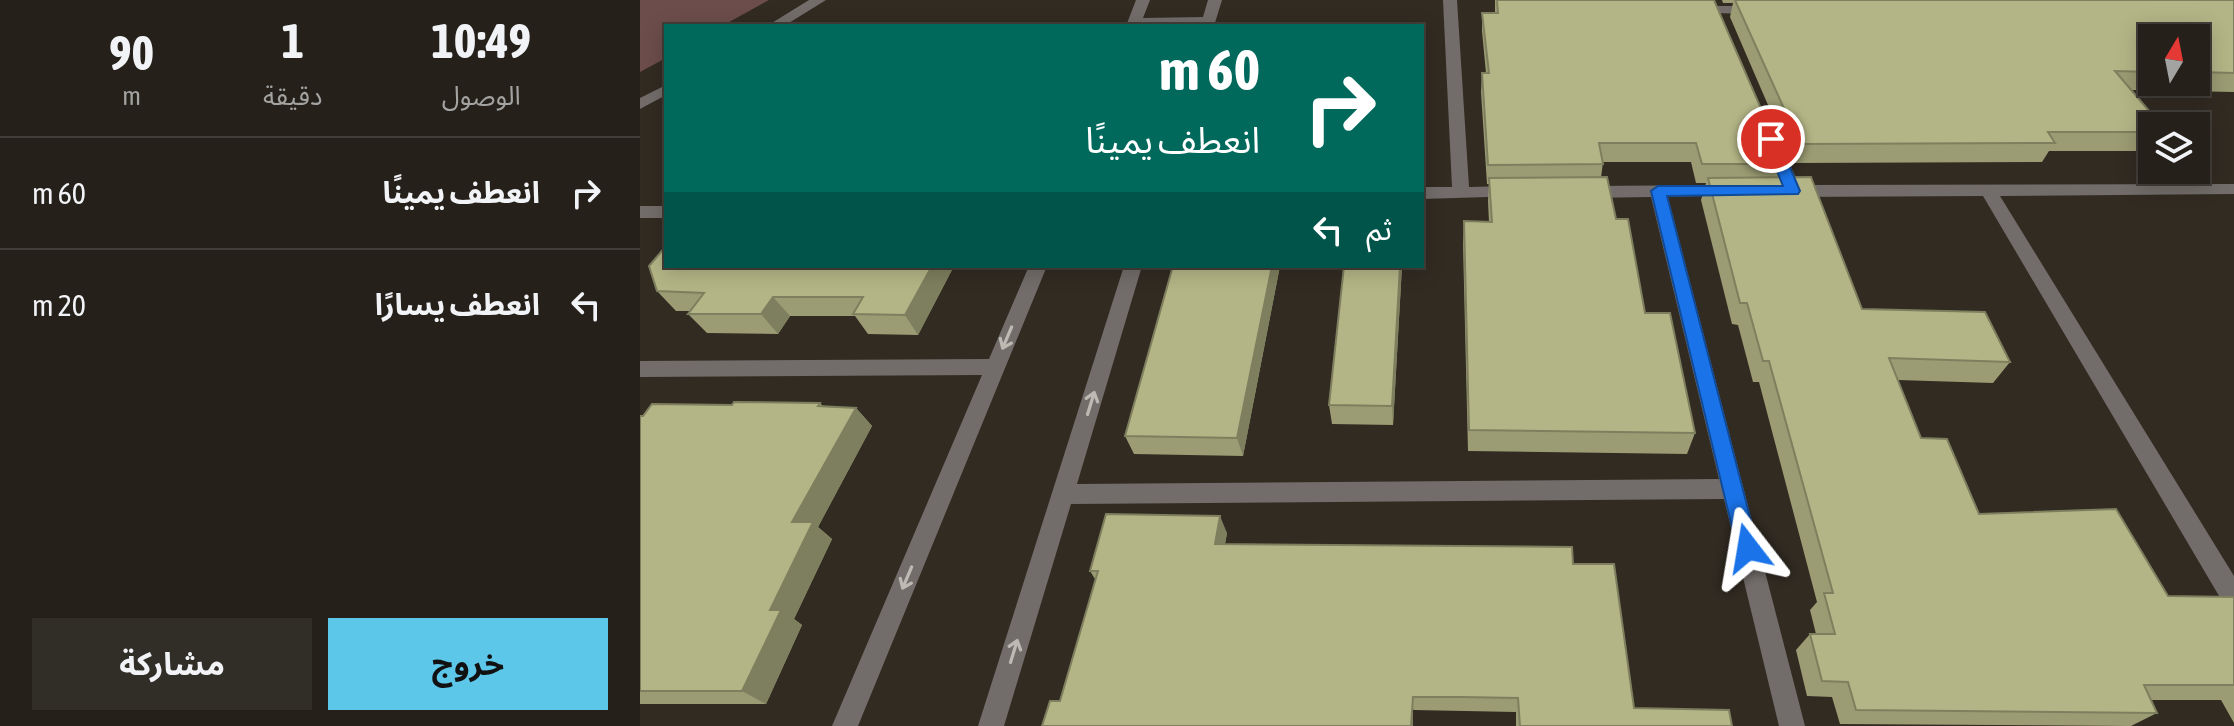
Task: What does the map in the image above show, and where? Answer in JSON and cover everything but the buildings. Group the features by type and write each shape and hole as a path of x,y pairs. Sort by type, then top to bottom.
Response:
{"street":[{"path":"777,24 819,0"},
{"path":"1143,0 1134,24 1208,24 1215,0"},
{"path":"1450,0 1461,192"},
{"path":"1716,11 1779,10"},
{"path":"640,104 664,90"},
{"path":"1769,135 1785,191 2234,189"},
{"path":"1988,190 2234,598"},
{"path":"1658,191 1792,726"},
{"path":"1567,192 1748,191"},
{"path":"1424,193 1537,192"},
{"path":"640,212 664,212"},
{"path":"845,726 1037,268"},
{"path":"991,726 1132,268"},
{"path":"640,369 994,367"},
{"path":"1063,494 1733,489"}],"shaded area":[{"path":"640,0 769,0 726,24 664,24 664,59 640,72"}],"route":[{"path":"1748,548 1658,191 1793,191 1771,139"}]}
